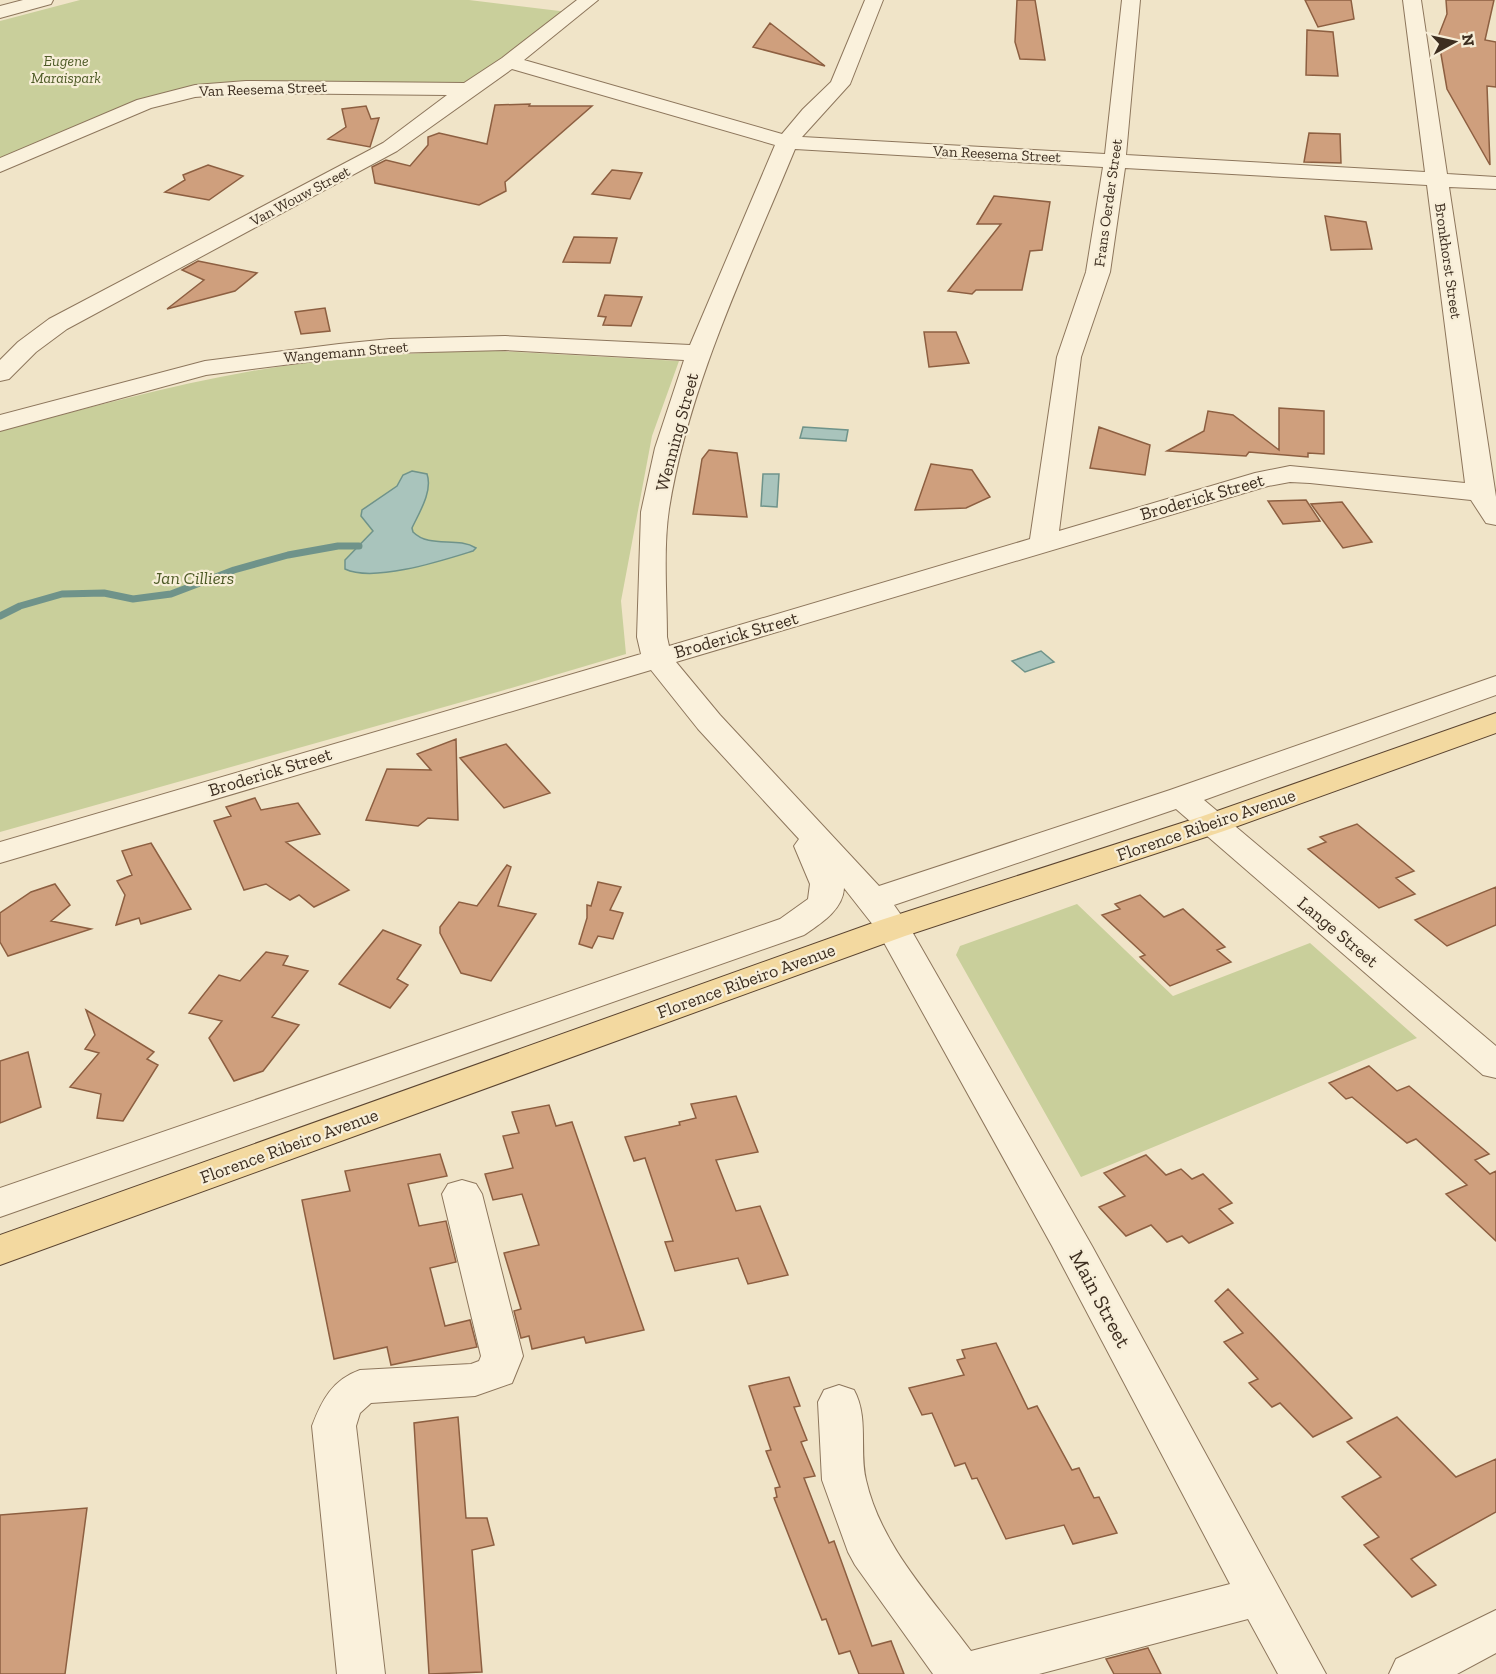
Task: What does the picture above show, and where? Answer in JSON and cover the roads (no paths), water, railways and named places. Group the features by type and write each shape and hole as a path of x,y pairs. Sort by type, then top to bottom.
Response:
{"main road":[{"name":"Florence Ribeiro Avenue","path":"0,1250 883,914 1212,824 1496,722"}],"street":[{"path":"0,12 44,0"},
{"name":"Van Wouw Street","path":"0,374 27,347 58,324 381,152 509,62 589,0"},
{"name":"Wenning Street","path":"873,0 840,84 810,113 787,142 699,353 668,447 655,512 651,611 652,637 657,658 709,722 883,914"},
{"name":"Frans Oerder Street","path":"1043,544 1070,357 1098,272 1114,161 1131,0"},
{"name":"Bronkhorst Street","path":"1412,0 1437,180 1488,505"},
{"name":"Van Reesema Street","path":"509,62 787,142 1496,183"},
{"name":"Van Reesema Street","path":"0,166 144,104 195,91 246,87 468,89"},
{"name":"Wangemann Street","path":"0,423 205,368 339,351 390,346 506,343 699,353"},
{"name":"Broderick Street","path":"0,853 1264,479 1290,474 1488,505"},
{"path":"883,914 1180,797 1496,685"},
{"name":"Lange Street","path":"1180,797 1496,1066"},
{"path":"0,1203 792,927 818,911 826,896 828,885 824,870 797,820"},
{"name":"Main Street","path":"883,914 1072,1246 1302,1674"},
{"path":"362,1674 334,1426 342,1404 360,1387 476,1380 497,1371 502,1356 462,1194"},
{"path":"839,1402 844,1480 871,1552 960,1673 1260,1596"},
{"path":"1413,1674 1496,1630"}],"water":[{"path":"803,427 848,430 846,441 800,438"},
{"path":"412,471 427,474 428,481 427,495 412,528 413,532 427,540 461,543 476,548 445,560 391,572 358,573 345,569 345,560 373,531 361,516 362,510 397,486 403,475"},
{"path":"763,474 779,474 777,507 761,506"},
{"path":"1041,651 1054,662 1025,672 1012,661"}],"waterway":[{"path":"0,616 20,606 62,594 104,593 133,599 171,594 234,570 288,555 338,546 359,546"}],"park label":[{"name":"Eugene Maraispark","path":"66,70"},
{"name":"Jan Cilliers","path":"194,578"}]}
